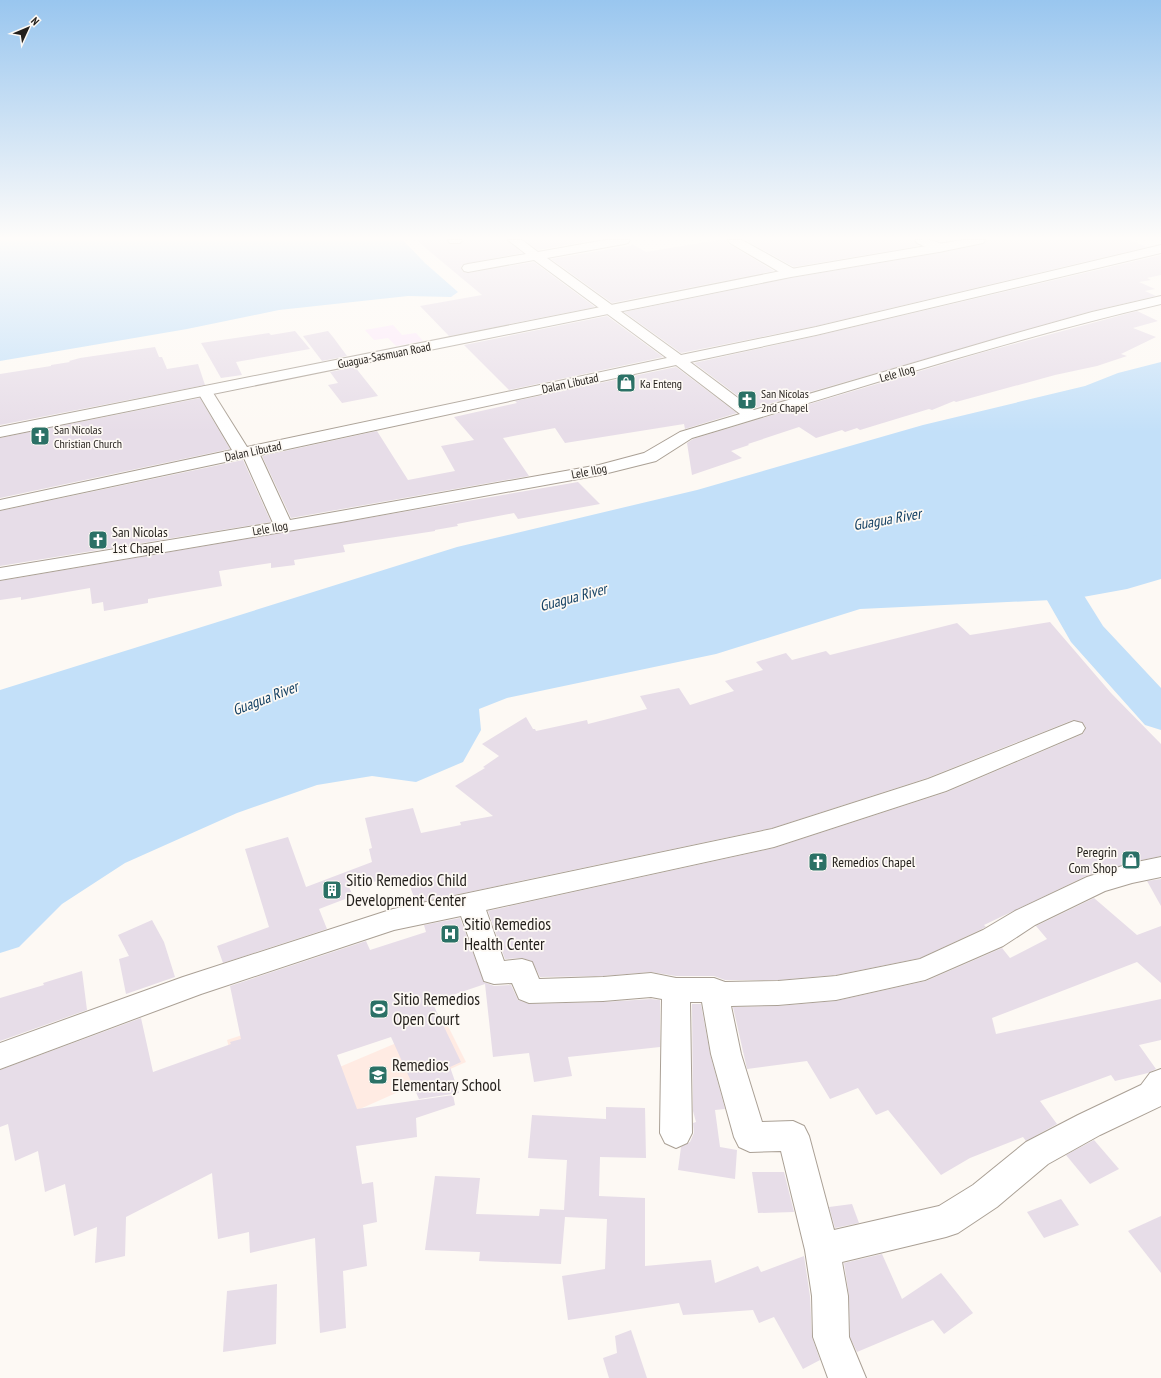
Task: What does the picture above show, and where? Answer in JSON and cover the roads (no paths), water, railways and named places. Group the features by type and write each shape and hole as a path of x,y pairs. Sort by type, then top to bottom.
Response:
{"street":[{"path":"604,304 752,416"},
{"name":"Guagua-Sasmuan Road","path":"0,432 640,304"},
{"name":"Dalan Libutad","path":"0,505 824,329 928,304"},
{"name":"Lele Ilog","path":"0,574 284,526 600,470 650,457 686,435 1008,340 1096,315 1142,304"},
{"path":"205,391 246,453 284,526"},
{"path":"0,1056 200,982 393,920 774,838 937,785 1074,728"},
{"path":"470,904 494,973 522,970 529,991 651,986 676,990 714,990 724,994 792,992 836,988 925,969 993,938 1025,918 1096,884 1132,873 1161,867"},
{"path":"676,990 676,1133"},
{"path":"714,990 726,1054 750,1138 793,1136 822,1250 830,1296 831,1337 847,1378"},
{"path":"822,1250 946,1221 985,1196 1037,1153 1089,1125 1152,1095 1161,1083"}],"water":[{"path":"0,304 331,304 279,310 187,329 0,361"},
{"name":"Guagua River","path":"1161,362 1161,579 1127,589 1072,599 860,609 716,654 507,698 479,709 481,730 463,762 416,782 372,776 317,785 237,813 125,863 62,904 19,947 0,953 0,690 457,547 697,490 923,425 1085,386 1118,373"}],"waterway":[{"path":"1035,546 1086,633 1161,715"}],"place":[{"name":"Ka Enteng","path":"626,383"},
{"name":"San Nicolas 2nd Chapel","path":"747,400"},
{"name":"San Nicolas Christian Church","path":"40,436"},
{"name":"San Nicolas 1st Chapel","path":"98,540"},
{"name":"Peregrin Com Shop","path":"1131,860"},
{"name":"Remedios Chapel","path":"818,862"},
{"name":"Sitio Remedios Child Development Center","path":"332,890"},
{"name":"Sitio Remedios Health Center","path":"450,934"},
{"name":"Sitio Remedios Open Court","path":"379,1009"},
{"name":"Remedios Elementary School","path":"378,1075"}]}
